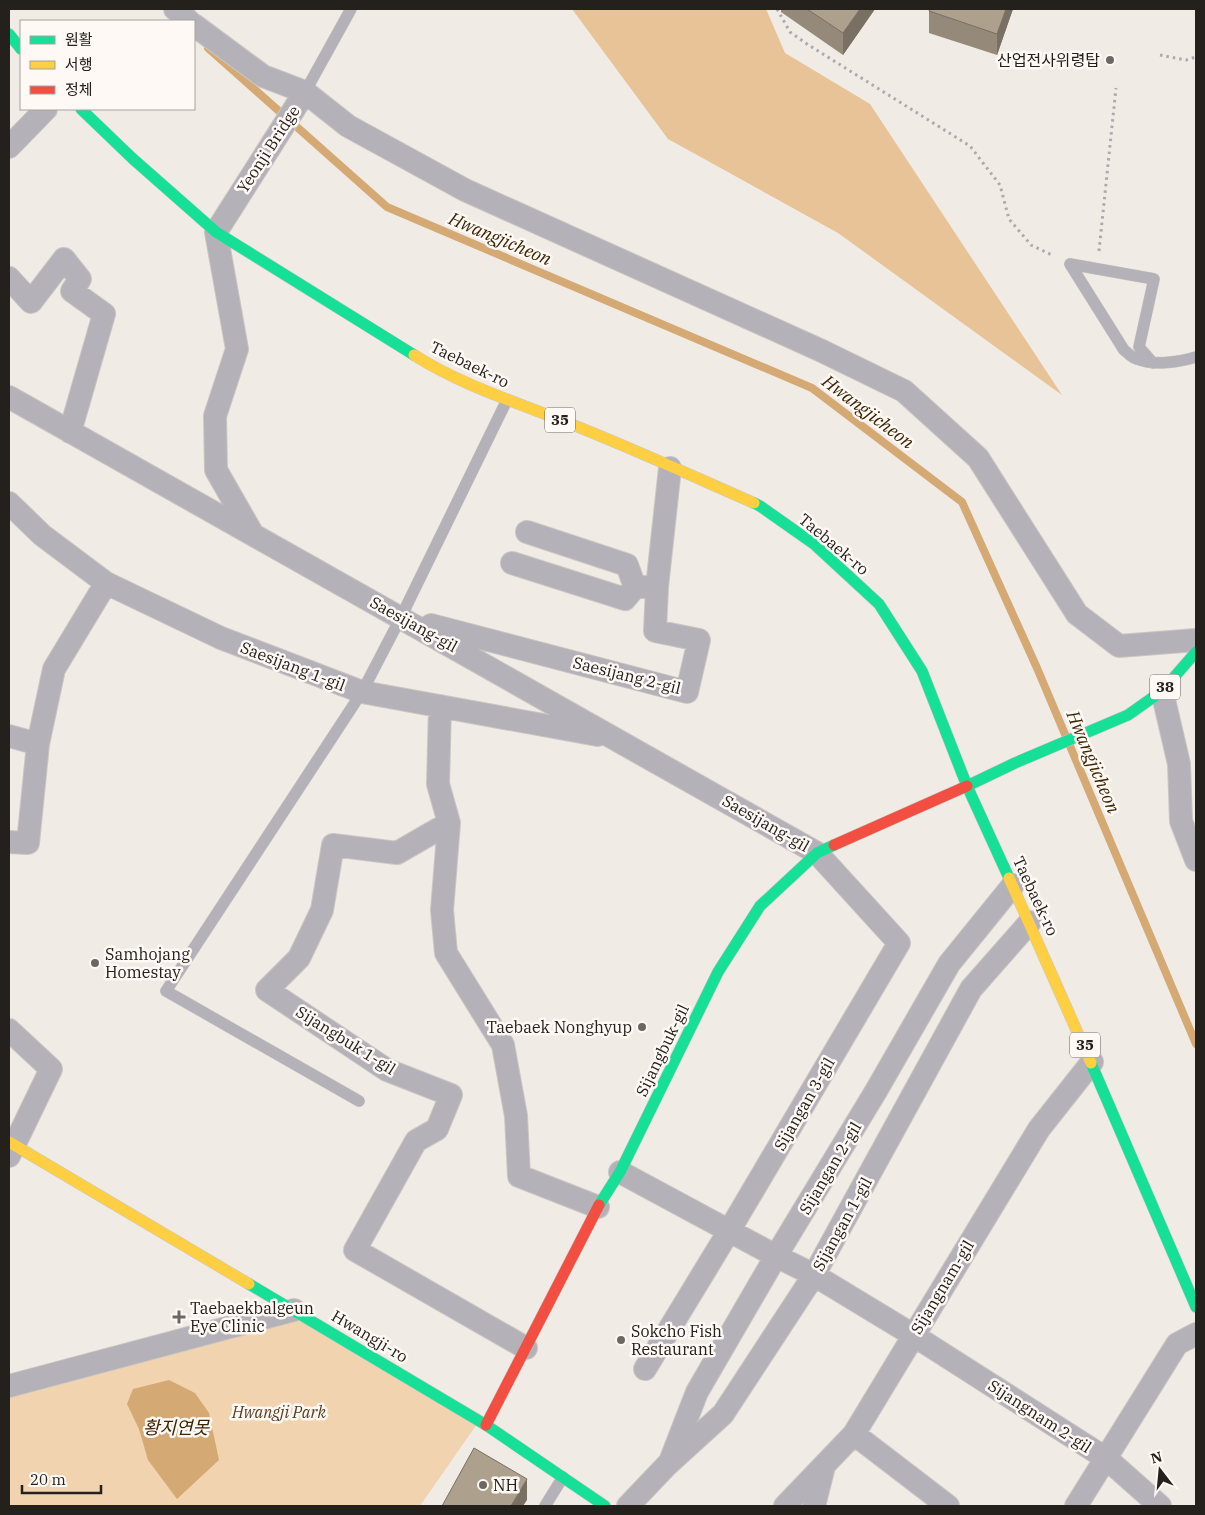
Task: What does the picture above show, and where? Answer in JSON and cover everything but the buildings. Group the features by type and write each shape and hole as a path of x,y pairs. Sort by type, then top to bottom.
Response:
{"main road":[{"path":"9,34 20,48"},
{"name":"Taebaek-ro","path":"82,110 132,158 216,232 430,365 507,400 569,423 760,506 814,544 879,604 922,671 967,786 1092,1062 1196,1307"},
{"name":"38","path":"967,786 1015,763 1128,715 1162,691 1196,652"},
{"name":"Sijangbuk-gil","path":"486,1425 598,1208 620,1172 718,972 760,906 817,853 967,786"},
{"name":"Hwangji-ro","path":"11,1148 294,1310 486,1425 605,1506"}],"street":[{"path":"175,9 188,20"},
{"path":"195,26 263,76 305,92 348,126 465,190 822,351 904,391 978,458 1077,614 1119,646 1196,640"},
{"name":"Yeonji Bridge","path":"216,232 305,92"},
{"path":"9,147 45,110"},
{"path":"216,232 237,349 215,416 216,470 253,534"},
{"path":"9,278 31,302 64,259 80,279 72,290 104,314 70,432"},
{"name":"Saesijang-gil","path":"9,397 817,853"},
{"name":"Saesijang 2-gil","path":"401,617 687,692 699,640 655,631 657,588 670,468"},
{"name":"Saesijang 1-gil","path":"9,504 42,535 106,583 221,638 362,692 615,738"},
{"path":"527,532 627,565 635,586"},
{"path":"512,563 625,599 635,586"},
{"path":"9,842 28,842 38,744 54,669 106,583"},
{"path":"635,586 657,588"},
{"path":"1162,691 1179,764 1181,822 1196,860"},
{"path":"440,706 438,784 449,823 442,910 446,953 502,1045 516,1116 519,1176 598,1208"},
{"path":"9,736 38,744"},
{"name":"Sijangbuk 1-gil","path":"449,823 397,853 333,845 322,910 299,958 267,990 387,1070 451,1094 437,1130 416,1142 355,1250 526,1348"},
{"name":"Sijangan 3-gil","path":"645,1369 899,943 817,853"},
{"name":"Sijangan 2-gil","path":"668,1464 697,1392 776,1256 876,1091 949,964 1013,885"},
{"name":"Sijangan 1-gil","path":"628,1506 668,1464 723,1414 814,1275 971,989 1030,922"},
{"path":"9,1030 52,1070 11,1148"},
{"name":"Sijangnam-gil","path":"785,1506 854,1434 1039,1128 1092,1062"},
{"name":"Sijangnam 2-gil","path":"620,1172 814,1275 913,1335 1106,1459 1160,1506"},
{"path":"9,1386 294,1310"},
{"path":"1076,1506 1177,1344 1196,1334"},
{"path":"854,1434 948,1506"},
{"path":"814,1506 824,1465"}],"lane":[{"path":"305,92 351,9"},
{"path":"1070,264 1154,279 1139,347 1153,363"},
{"path":"1070,264 1124,350 1136,359 1153,363 1196,357"},
{"path":"359,1101 166,991 362,692 401,617 507,400"},
{"path":"545,1506 563,1477"}],"path":[{"path":"777,9 790,32 801,40 970,146 1000,185 1009,218 1031,245 1070,264"},
{"path":"1160,55 1186,60 1196,57"},
{"path":"1097,269 1116,88"}],"green space":[{"name":"Hwangji Park","path":"294,1310 479,1421 420,1506 9,1506 9,1392"}],"shaded area":[{"path":"572,9 766,9 785,53 870,104 1062,395 838,233 668,139"}],"water":[{"name":"황지연못","path":"169,1380 195,1393 209,1413 219,1460 177,1499 148,1460 139,1429 127,1404 133,1389"}],"waterway":[{"name":"Hwangjicheon","path":"208,48 387,207 812,388 962,502 1037,668 1196,1044"}],"traffic: fast":[{"path":"9,34 20,48"},
{"path":"82,110 132,158 216,232 414,355"},
{"path":"754,503 814,544 879,604 922,671 967,786 1009,878"},
{"path":"967,786 1015,763 1128,715 1162,691 1196,652"},
{"path":"599,1205 620,1172 718,972 760,906 817,853 834,845"},
{"path":"1091,1063 1196,1307"},
{"path":"249,1284 486,1425 605,1506"}],"traffic: slow":[{"path":"414,355 470,384 614,442 754,503"},
{"path":"1009,878 1091,1063"},
{"path":"9,1142 249,1284"}],"traffic: jam":[{"path":"834,845 967,786"},
{"path":"486,1425 599,1205"}],"place":[{"name":"산업전사위령탑","path":"1110,60"},
{"name":"Samhojang Homestay","path":"95,963"},
{"name":"Taebaek Nonghyup","path":"642,1027"},
{"name":"Taebaekbalgeun Eye Clinic","path":"179,1317"},
{"name":"Sokcho Fish Restaurant","path":"621,1340"},
{"name":"NH","path":"483,1485"}]}
